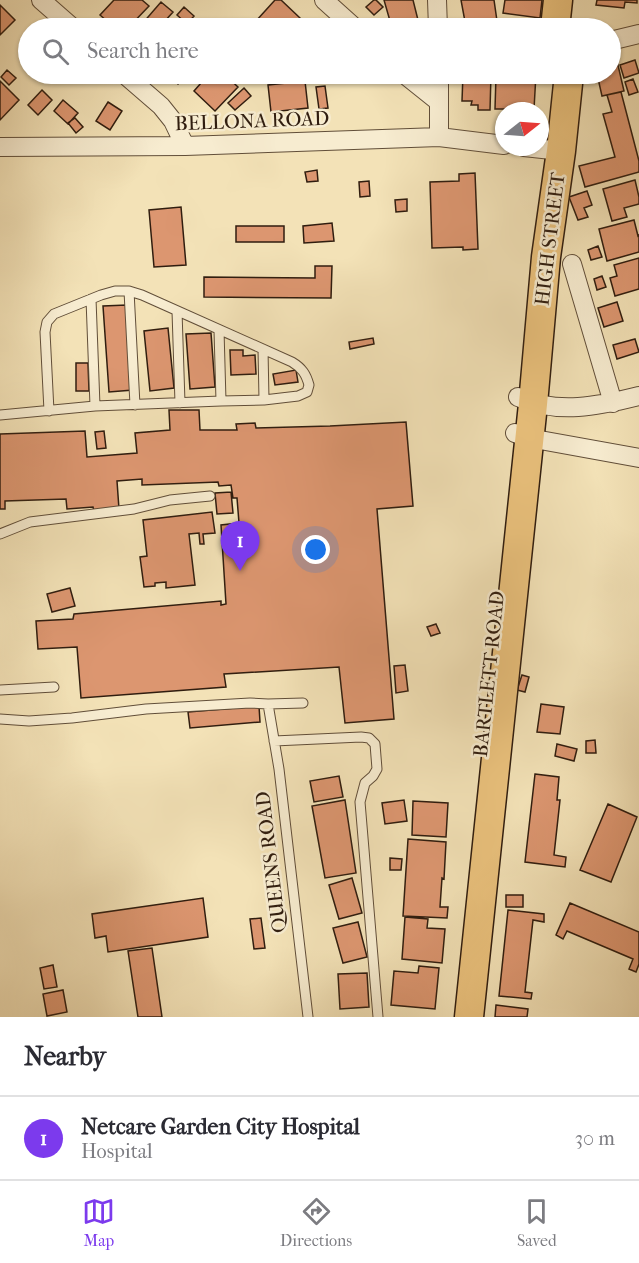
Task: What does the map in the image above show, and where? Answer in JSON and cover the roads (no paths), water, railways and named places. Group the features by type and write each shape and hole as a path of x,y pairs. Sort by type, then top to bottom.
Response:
{"main road":[{"path":"556,18 558,0"},
{"path":"574,18 576,0"},
{"name":"HIGH STREET","path":"547,102 549,84"},
{"name":"HIGH STREET","path":"549,132 566,84"},
{"name":"HIGH STREET","path":"532,332 546,257 543,156"},
{"name":"BARTLETT ROAD","path":"452,1017 522,436 532,332"},
{"name":"BARTLETT ROAD","path":"468,1017 522,436"}],"street":[{"path":"41,0 62,18"},
{"path":"324,0 344,18"},
{"path":"437,0 438,18"},
{"path":"621,39 639,34"},
{"path":"136,84 167,113 185,146"},
{"path":"416,84 439,102"},
{"path":"439,84 439,137"},
{"name":"BELLONA ROAD","path":"0,147 185,146 439,137 495,144"},
{"path":"572,264 613,403"},
{"path":"526,400 555,407 576,408 613,403 639,396"},
{"path":"522,436 639,458"}],"lane":[{"path":"0,415 49,411 95,406 264,400 298,396 307,392 309,385 300,367 263,349 129,291 115,291 54,314 47,322 45,332 49,411"},
{"path":"129,291 135,405"},
{"path":"91,299 95,406"},
{"path":"177,311 180,403"},
{"path":"219,330 221,401"},
{"path":"263,349 264,400"},
{"path":"0,534 30,522 134,509 170,500 210,496"},
{"path":"0,690 54,687"},
{"path":"0,719 29,721 146,709 250,703 303,703"},
{"name":"QUEENS ROAD","path":"268,704 279,769 308,1017"},
{"path":"274,741 361,737 369,738 375,744 377,769 365,783 360,802 378,1017"}],"place":[{"name":"Netcare Garden City Hospital","path":"240,571"}]}
